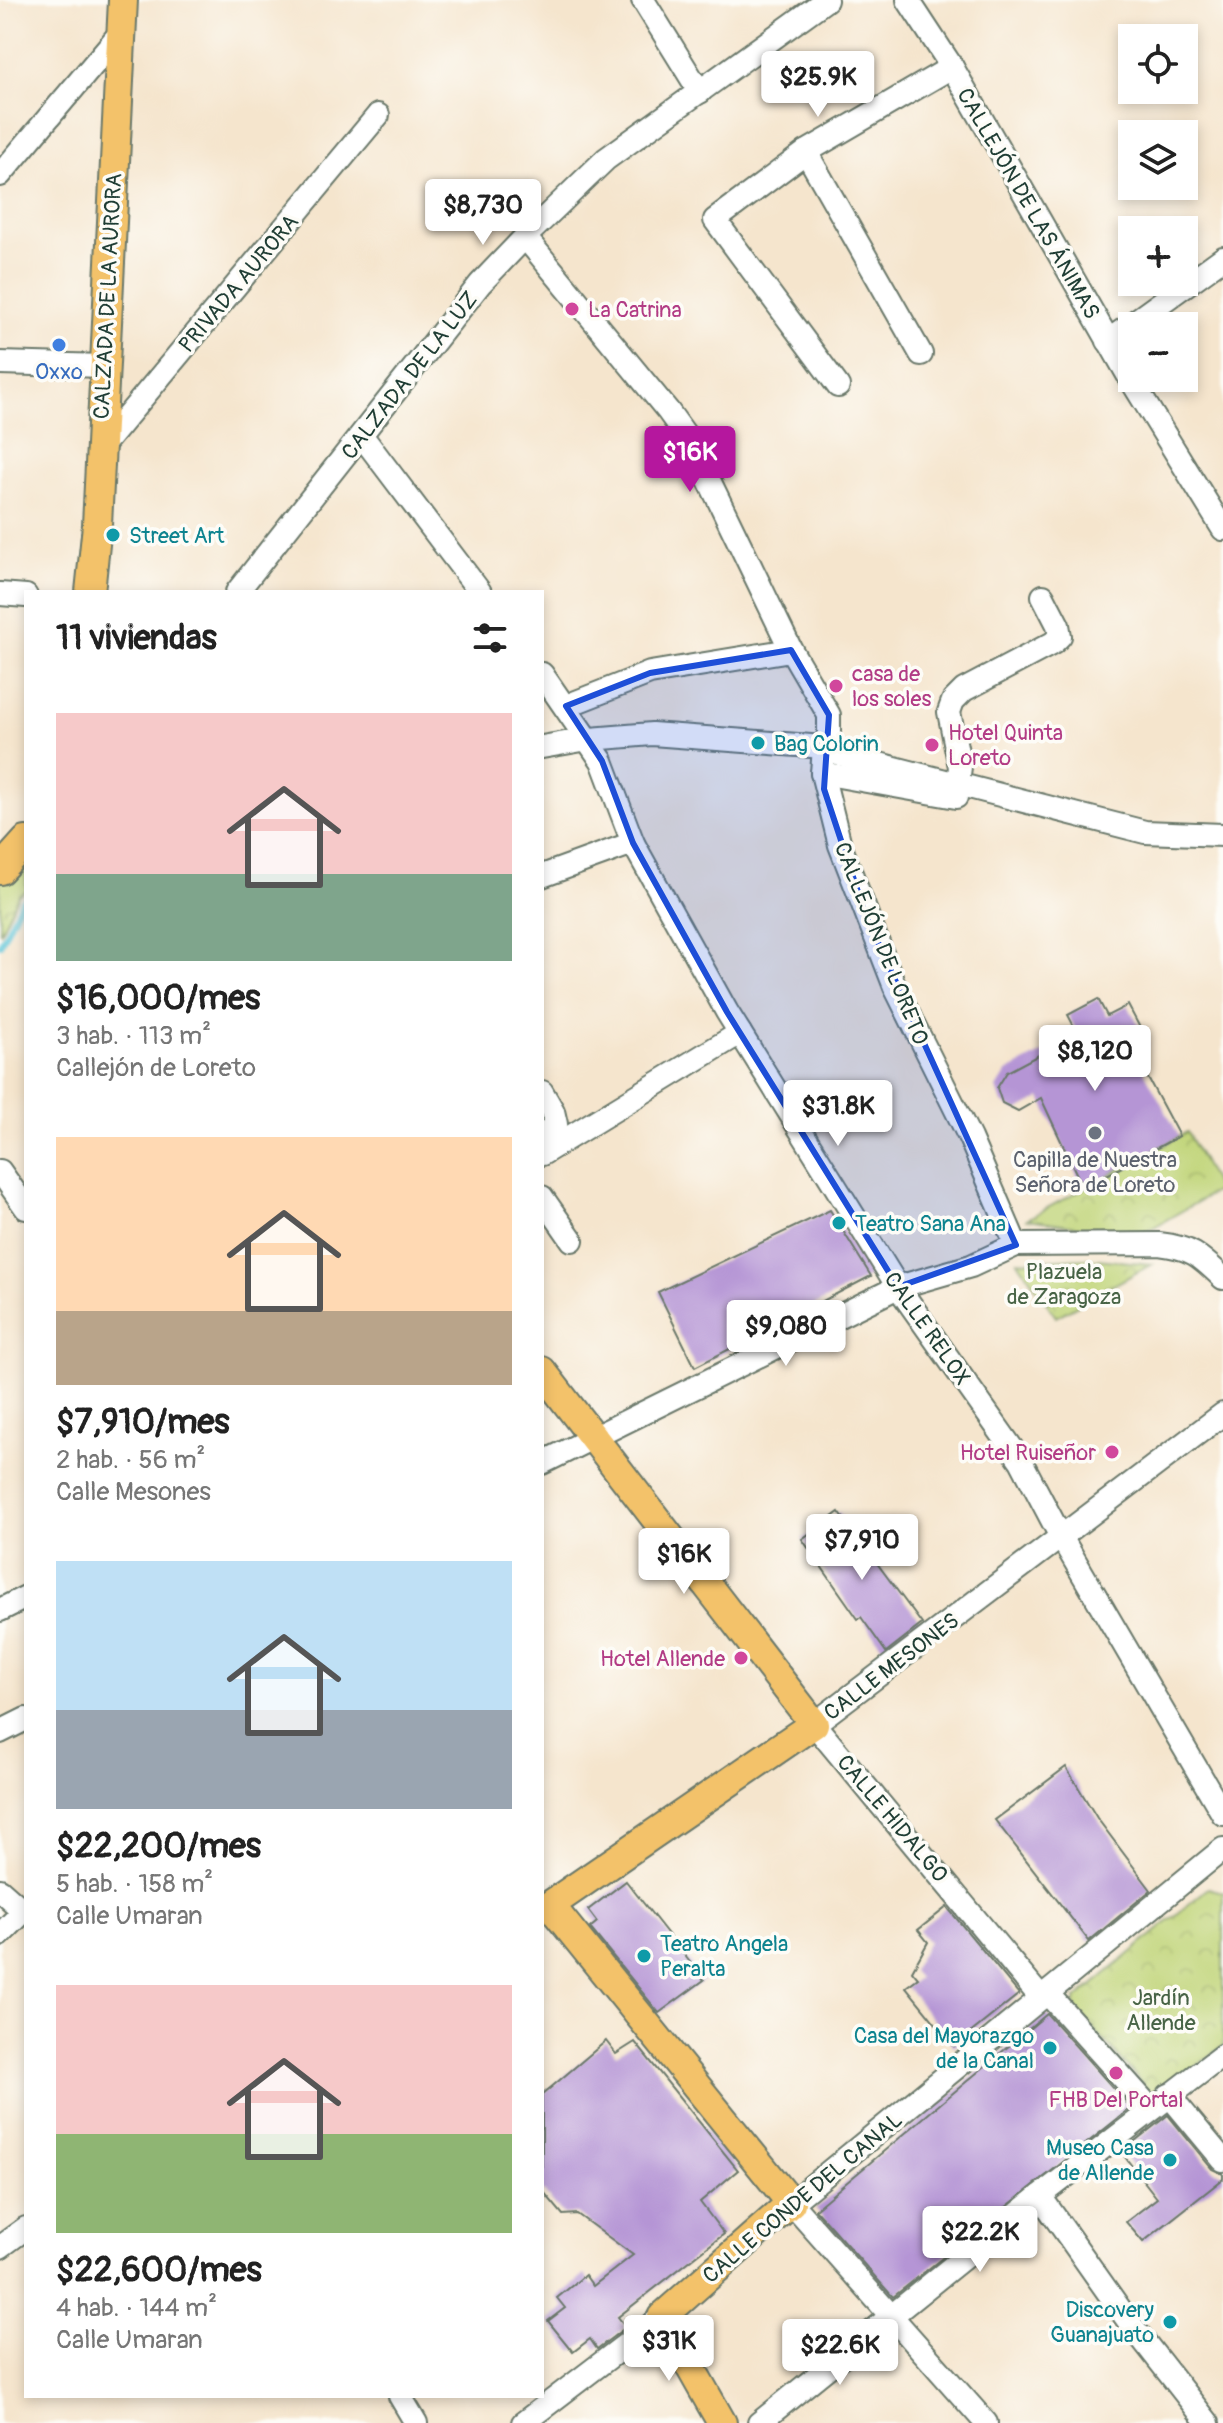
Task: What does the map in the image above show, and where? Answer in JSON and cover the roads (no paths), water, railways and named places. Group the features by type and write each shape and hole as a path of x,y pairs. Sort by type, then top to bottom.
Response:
{"main road":[{"name":"CALZADA DE LA AURORA","path":"90,590 97,525 123,0"},
{"name":"CALLE HIDALGO","path":"544,1373 814,1724"},
{"name":"CALLE MESONES","path":"546,1899 814,1724"},
{"path":"546,1899 791,2203"},
{"name":"CALLE CONDE DEL CANAL","path":"662,2317 791,2203"},
{"path":"662,2317 722,2423"}],"street":[{"path":"643,0 700,92"},
{"name":"CALZADA DE LA LUZ","path":"239,590 480,284 525,237 606,159 826,0"},
{"name":"CALLEJÓN DE LAS ÁNIMAS","path":"908,0 952,67 1108,341 1223,529"},
{"path":"0,175 121,32"},
{"path":"838,386 715,220 806,152 952,67"},
{"name":"PRIVADA AURORA","path":"99,450 378,115"},
{"path":"806,152 921,354"},
{"name":"CALLEJÓN DE LORETO","path":"525,237 691,443 791,650 829,715 822,773 840,845 895,987 970,1138 1016,1245"},
{"path":"1108,341 1223,258"},
{"path":"0,363 104,366"},
{"path":"362,436 478,590"},
{"path":"0,594 24,596"},
{"path":"822,773 956,797 960,767 949,712 953,701 964,690 1053,643 1060,636 1058,625 1043,596"},
{"path":"566,706 650,673 791,650"},
{"name":"CALLE RELOX","path":"544,677 602,761 633,843 740,1033 898,1287 1021,1461 1061,1537 1223,1814"},
{"path":"544,747 652,734 824,747 840,754 1145,832 1223,835"},
{"path":"544,875 633,843"},
{"path":"544,1153 740,1033"},
{"path":"544,1095 556,1124 544,1134"},
{"path":"0,1171 24,1205"},
{"path":"544,1200 572,1240"},
{"path":"544,1462 898,1287 971,1266 1016,1245 1159,1244 1194,1251 1223,1278"},
{"name":"CALLE MESONES","path":"814,1724 1223,1414"},
{"path":"0,1610 24,1598"},
{"path":"0,1732 24,1720"},
{"name":"CALLE HIDALGO","path":"814,1724 1044,1996 1223,2160"},
{"name":"CALLE CONDE DEL CANAL","path":"791,2203 1223,1849"},
{"path":"0,1890 24,1911"},
{"path":"0,1935 24,1913"},
{"path":"759,2423 1040,2196 1223,2055"},
{"path":"1040,2196 1129,2322 1208,2423"},
{"path":"791,2203 986,2423"},
{"path":"0,2247 24,2229"},
{"name":"CALLE CONDE DEL CANAL","path":"523,2423 662,2317"},
{"path":"401,2398 416,2423"}],"waterway":[{"path":"0,945 24,898"}],"place":[{"name":"La Catrina","path":"572,309"},
{"name":"Oxxo","path":"59,345"},
{"name":"Street Art","path":"113,535"},
{"name":"casa de los soles","path":"836,686"},
{"name":"Bag Colorin","path":"758,743"},
{"name":"Hotel Quinta Loreto","path":"932,745"},
{"name":"Capilla de Nuestra Señora de Loreto","path":"1095,1133"},
{"name":"Teatro Sana Ana","path":"839,1223"},
{"name":"Hotel Ruiseñor","path":"1112,1452"},
{"name":"Hotel Allende","path":"741,1658"},
{"name":"Teatro Angela Peralta","path":"644,1956"},
{"name":"Casa del Mayorazgo de la Canal","path":"1050,2048"},
{"name":"FHB Del Portal","path":"1116,2073"},
{"name":"Museo Casa de Allende","path":"1170,2160"},
{"name":"Discovery Guanajuato","path":"1170,2322"}],"park label":[{"name":"Plazuela de Zaragoza","path":"1064,1284"},
{"name":"Jardín Allende","path":"1161,2010"}]}
